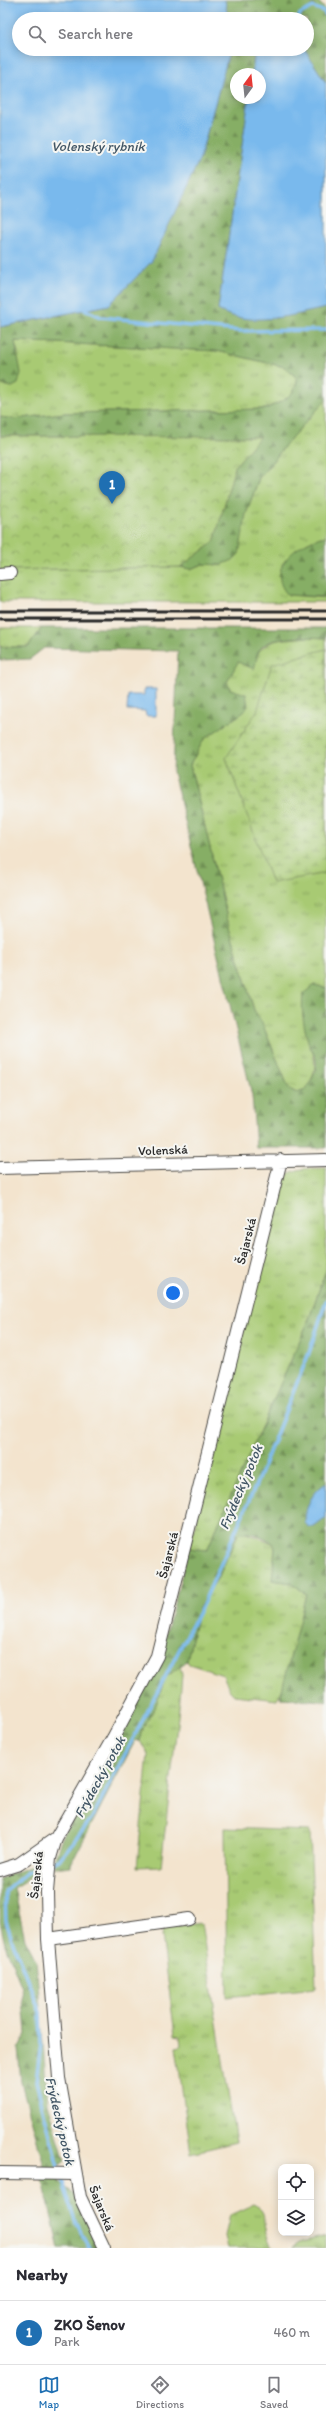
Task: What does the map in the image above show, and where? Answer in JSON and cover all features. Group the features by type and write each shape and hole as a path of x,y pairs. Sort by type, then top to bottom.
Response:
{"street":[{"name":"Šajarská","path":"104,2248 80,2197 72,2174 59,2078 48,1939 47,1892 50,1863 56,1838 113,1738 157,1656 281,1160"},
{"name":"Volenská","path":"0,1168 326,1160"},
{"path":"0,1870 19,1864 56,1838"},
{"path":"48,1939 189,1919"},
{"path":"0,2173 72,2174"}],"green space":[{"path":"225,0 317,0 326,10 326,83 309,56 314,56 314,12 227,12"},
{"path":"228,56 254,56 253,68 230,68 230,104 248,104 218,310 270,319 326,308 326,400 292,437 259,478 246,514 239,554 233,560 221,565 203,564 190,569 180,567 214,542 235,466 260,437 0,436 0,417 14,419 64,413 266,409 287,398 294,390 297,378 285,367 217,351 15,341 21,373 18,384 12,387 0,384 0,327 109,305 200,158"},
{"path":"14,341 217,351 285,367 297,378 294,390 287,398 266,409 64,413 14,419 0,417 0,384 12,387 18,352"},
{"path":"326,400 326,536 307,542 282,564 288,595 326,598 326,602 0,602 0,570 180,567 190,569 203,564 221,565 246,514 259,478 292,437"},
{"path":"0,436 260,437 235,466 214,542 180,567 0,570"},
{"path":"326,536 326,597 288,595 281,585 280,575 282,566 288,557 296,550 316,539"},
{"path":"0,628 42,628 28,647 0,647"},
{"path":"42,628 326,628 326,638 311,637 282,639 266,644 260,650 254,669 238,662 227,682 230,689 246,694 248,706 244,712 204,739 190,765 229,926 254,1010 262,1023 289,1089 297,1093 306,1090 316,1069 315,1057 306,1034 302,1007 303,994 314,985 326,988 326,1148 256,1148 252,1095 173,772 178,651 44,648 30,659 0,660 0,647 28,647"},
{"path":"310,637 326,638 326,988 325,987 305,1026 314,1058 314,1072 306,1090 297,1093 289,1089 262,1023 254,1010 229,926 190,765 204,739 233,719 236,691 230,689 227,682 238,661 246,666 261,649 274,641"},
{"path":"326,649 326,873 272,883 226,758 257,711 272,664"},
{"path":"326,1168 326,1270 308,1322 207,1550 189,1548 281,1181 290,1173 301,1169"},
{"path":"326,1270 326,1701 280,1698 306,1594 292,1583 272,1580 275,1548 273,1543 261,1536 247,1533 238,1534 219,1576 199,1607 187,1661 165,1678 156,1705 141,1732 140,1740 135,1741 70,1866 54,1868 55,1857 61,1840 160,1656 189,1548 207,1550 308,1322"},
{"path":"243,1532 273,1543 275,1548 273,1580 292,1583 306,1594 284,1686 277,1700 234,1695 230,1691 223,1675 189,1664 187,1661 199,1607 219,1576 238,1534"},
{"path":"180,1666 182,1675 180,1699 161,1866 137,1867 148,1754 140,1740 141,1732 156,1705 165,1678"},
{"path":"225,1828 310,1831 316,1988 227,1997"},
{"path":"46,1860 47,1868 14,1888 25,1939 36,1960 48,2103 65,2161 55,2169 59,2183 76,2195 99,2248 59,2248 43,2181 44,2166 21,2082 18,2049 26,2034 22,1988 5,1945 0,1922 0,1879"},
{"path":"201,1923 236,2142 191,2153 176,2047 181,2046 180,2036 175,2035 162,1935 164,1928"},
{"path":"254,2204 262,2211 264,2225 272,2248 228,2248 225,2236 230,2215"},
{"path":"326,2236 326,2248 292,2248 301,2242"}],"water":[{"name":"Volenský rybník","path":"0,0 225,0 227,12 12,12 12,56 228,56 200,158 152,261 109,305 0,327"},
{"path":"254,56 309,56 326,83 326,308 286,316 257,319 230,315 218,310 248,104 266,104 266,68 253,68"},
{"path":"144,689 156,689 156,716 146,716 145,711 127,710 128,695 144,695"},
{"path":"326,1483 326,1518 314,1527 309,1527 305,1523 308,1505 313,1495"}],"waterway":[{"path":"304,12 313,7 323,11 326,15"},
{"path":"82,308 101,317 240,331 326,330"},
{"name":"Frýdecký potok","path":"59,2171 36,2081 41,2044 40,2012 6,1921 5,1891 26,1873 59,1860 92,1818 203,1604 255,1487 309,1353 326,1301"},
{"name":"Frýdecký potok","path":"61,2177 77,2224 89,2248"}],"railway":[{"path":"0,611 326,611"},
{"path":"0,619 326,619"}],"place":[{"name":"ZKO Šenov","path":"112,504"}]}
